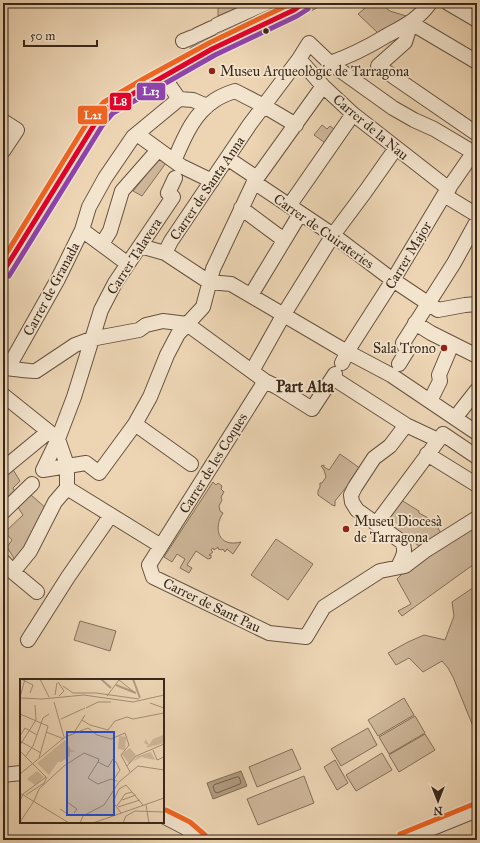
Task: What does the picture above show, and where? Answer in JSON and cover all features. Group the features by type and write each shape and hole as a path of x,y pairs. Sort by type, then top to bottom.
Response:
{"street":[{"path":"191,37 266,3"},
{"path":"3,272 96,122 108,108 212,49 294,10 304,3"},
{"path":"332,62 361,51 411,23 430,3"},
{"path":"448,3 477,20"},
{"path":"411,23 477,62"},
{"path":"411,23 405,42 378,66 477,134"},
{"path":"299,59 309,43 393,108 408,113 475,157"},
{"name":"Carrer de la Nau","path":"299,59 323,86 353,114 477,215"},
{"name":"Carrer de Santa Anna","path":"165,253 171,241 250,124 299,59"},
{"path":"163,76 179,99 186,99 207,106"},
{"path":"67,465 86,463 99,473 135,424 150,397 169,350 178,334 203,307 213,269 256,180 323,86"},
{"path":"177,169 190,126 216,98 235,91 296,125"},
{"name":"Carrer de Granada","path":"5,369 58,279 82,230 89,207 104,178 133,137 179,99"},
{"path":"251,295 284,240 295,210 353,114"},
{"path":"3,121 16,130 3,151"},
{"path":"137,134 158,150 177,169 212,180"},
{"path":"252,371 284,314 333,235 396,148"},
{"path":"102,244 110,231 122,191 158,150"},
{"name":"Carrer Major","path":"265,380 312,409 339,363 393,280 447,192 475,157"},
{"name":"Carrer de Cuirateries","path":"227,158 295,210 333,235 393,280 430,303 438,310 477,304"},
{"name":"Carrer Talavera","path":"67,465 43,470 53,436 74,397 101,310 115,283 173,198 168,193 177,169"},
{"path":"104,178 122,191"},
{"path":"242,208 284,240"},
{"path":"394,371 407,351 403,343 430,303 477,221"},
{"path":"82,230 128,264"},
{"path":"140,246 165,253 209,282 231,284 284,314 339,363 346,386 406,425 440,437 477,457"},
{"path":"5,369 32,372 36,371 76,345 91,339 139,330 146,325 163,322 187,324 265,380"},
{"path":"416,322 431,333 477,356"},
{"path":"430,401 440,381 438,375 452,344"},
{"path":"339,363 394,371 430,401 477,433"},
{"name":"Carrer de les Coques","path":"161,546 199,469 265,380"},
{"path":"455,418 477,390"},
{"path":"3,395 53,436 67,465 67,488 54,502 30,551 13,572"},
{"path":"135,424 199,469"},
{"path":"398,567 405,548 402,542 392,533 376,524 357,510 352,502 351,495 368,465 374,458 390,446 406,425"},
{"path":"3,469 53,436"},
{"path":"376,524 440,437"},
{"path":"427,454 477,485"},
{"path":"3,512 32,484"},
{"path":"67,488 161,546"},
{"path":"28,640 51,600 111,515"},
{"path":"398,567 405,566 426,550 477,518"},
{"name":"Carrer de Sant Pau","path":"161,546 149,565 153,577 269,633 306,637 324,607 380,571 398,567"},
{"path":"3,561 13,572 37,592"},
{"path":"3,775 20,773"},
{"path":"403,840 477,810"},
{"path":"164,817 186,828 200,840"},
{"path":"426,840 477,820"}],"shaded area":[{"path":"218,3 248,3 218,16"},
{"path":"315,3 326,3 296,19 293,16"},
{"path":"380,3 390,11 406,16 378,33 358,14 370,4 377,6"},
{"path":"266,11 267,13 191,50 190,48"},
{"path":"322,125 327,129 330,126 338,132 328,145 314,135"},
{"path":"159,159 166,163 142,196 133,191"},
{"path":"340,454 361,469 335,501 335,506 318,495 318,491 320,483 322,483 326,477 321,466 324,465 324,467 329,470"},
{"path":"12,468 20,481 13,488 15,492 3,504 3,475"},
{"path":"213,482 216,485 218,483 222,486 221,489 224,492 219,506 220,511 223,513 218,525 220,535 227,542 241,542 233,554 227,549 225,552 223,549 218,549 218,547 214,550 213,548 211,550 213,552 209,555 211,555 211,558 208,559 196,551 187,565 192,568 189,573 180,568 185,559 177,554 172,562 164,557"},
{"path":"31,495 47,509 16,562 7,547 12,540 5,532 23,515 17,506"},
{"path":"398,498 419,511 419,513 441,525 438,528 442,535 422,548 381,520"},
{"path":"477,522 477,562 402,616 398,611 411,604 397,579 407,569"},
{"path":"276,539 313,564 288,600 251,575"},
{"path":"477,585 477,736 453,677 442,661 423,672 409,658 396,665 388,653 424,635 445,640 454,616 452,602"},
{"path":"80,621 116,631 110,651 74,640"},
{"path":"404,698 414,715 378,736 368,720"},
{"path":"415,716 425,733 389,754 379,737"},
{"path":"368,728 377,745 341,766 331,749"},
{"path":"425,734 435,750 399,772 389,755"},
{"path":"292,749 301,769 257,787 249,767"},
{"path":"382,753 392,770 356,791 346,775"},
{"path":"335,760 348,783 337,790 324,767"},
{"path":"304,776 314,803 258,825 247,799"}],"water":[{"path":"241,771 247,786 213,799 207,783"}],"transit line":[{"name":"L21","path":"3,259 90,118 104,102 209,43 292,3"},
{"name":"L8","path":"3,272 96,122 108,108 212,49 294,10 304,3"},
{"name":"L13","path":"9,276 102,126 113,113 215,55 297,16 308,9"},
{"name":"L21","path":"400,834 474,804"},
{"name":"L21","path":"166,810 190,822 205,835"}],"place":[{"name":"Museu Arqueològic de Tarragona","path":"212,71"},
{"name":"Sala Trono","path":"444,348"},
{"name":"Museu Diocesà de Tarragona","path":"346,529"}],"district":[{"name":"Part Alta","path":"305,386"}]}
